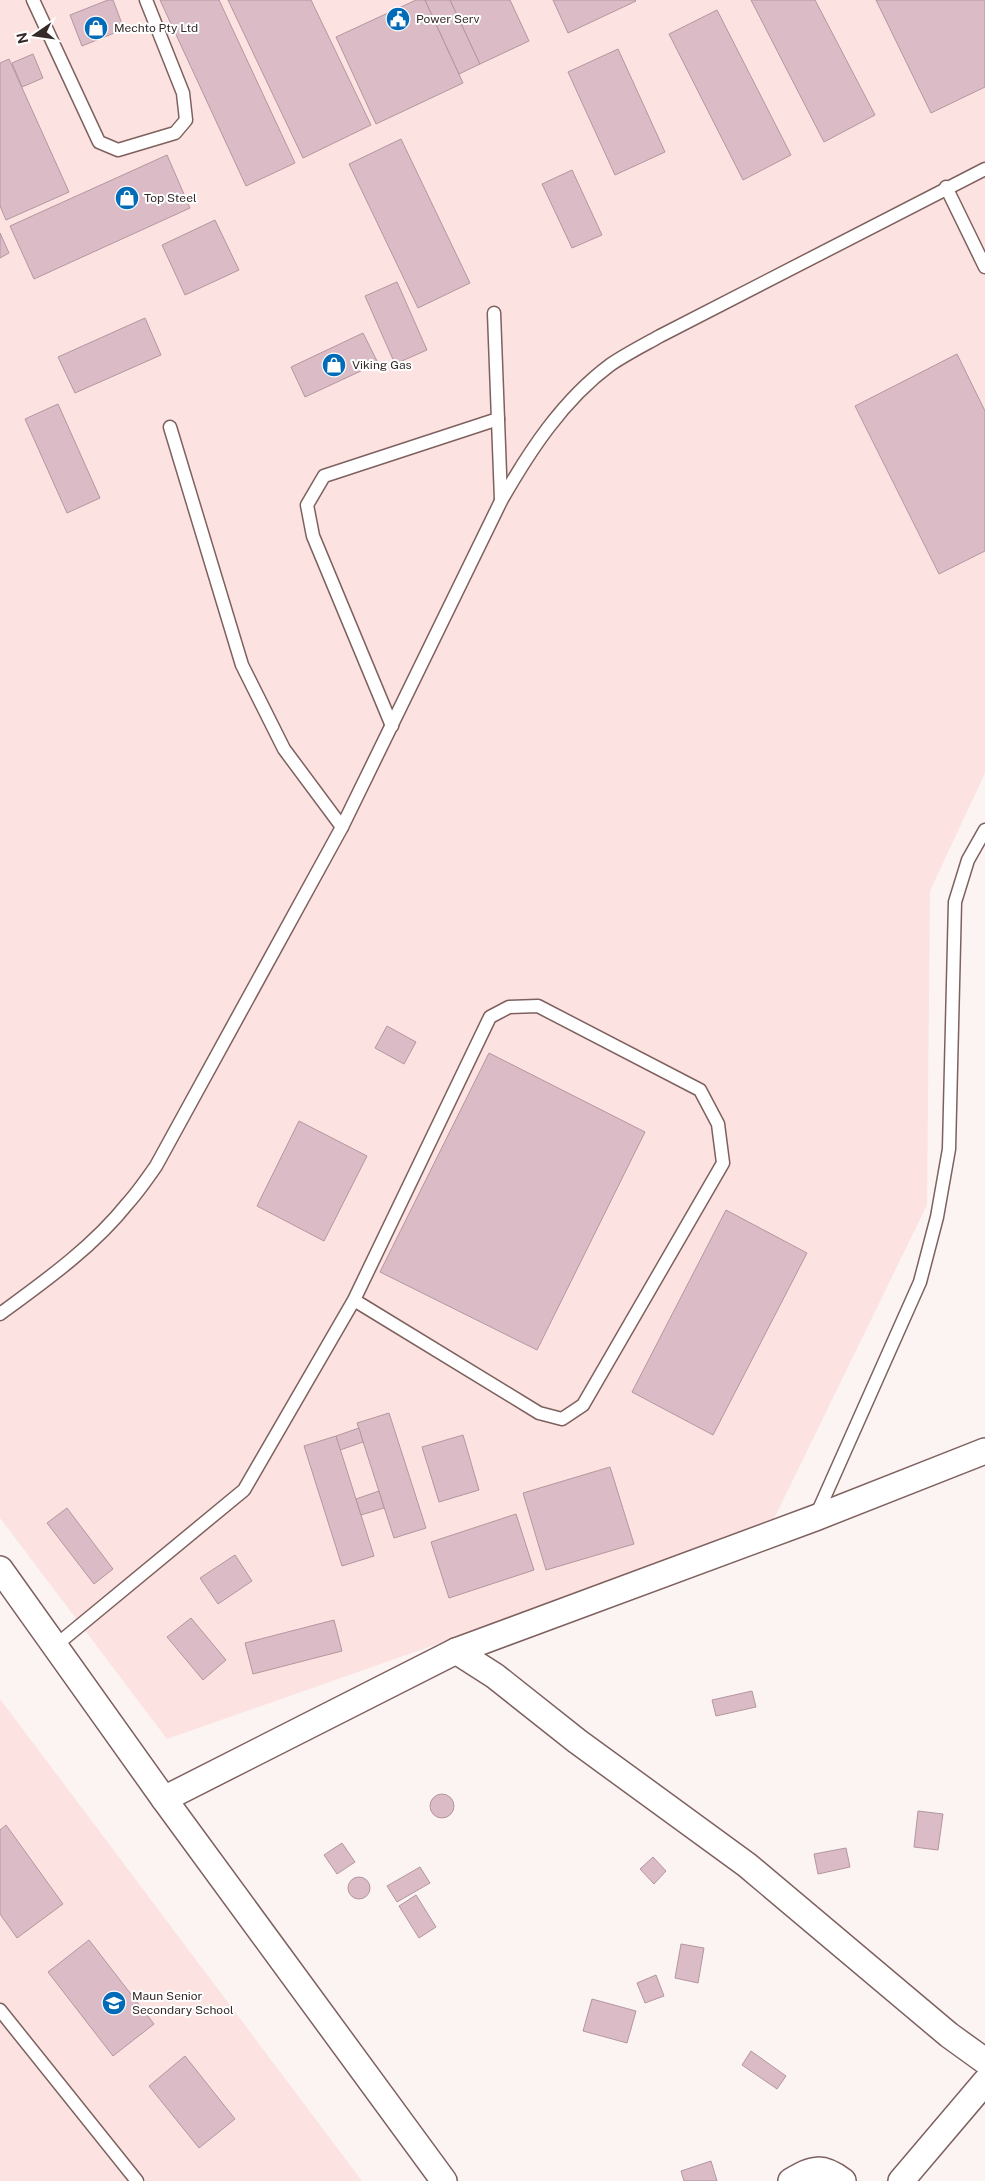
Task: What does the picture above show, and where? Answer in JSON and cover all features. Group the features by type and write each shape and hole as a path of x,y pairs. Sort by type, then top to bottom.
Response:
{"street":[{"path":"164,1799 456,1651 815,1518 985,1450"},
{"path":"0,1569 164,1799 444,2181"},
{"path":"456,1651 495,1676 577,1741 747,1865 948,2035 985,2061"},
{"path":"901,2181 985,2082"},
{"path":"791,2181 810,2169 830,2171 843,2181"}],"lane":[{"path":"33,0 99,142 118,150 175,133 186,120 183,94 146,0"},
{"path":"0,1314 86,1246 128,1205 156,1166 342,827 501,501 529,452 564,408 611,365 660,336 946,187 985,169"},
{"path":"946,187 985,266"},
{"path":"494,313 501,501"},
{"path":"392,726 313,536 307,505 324,476 498,420"},
{"path":"170,427 242,665 284,748 342,827"},
{"path":"815,1518 920,1282 937,1216 949,1149 956,902 968,860 985,830"},
{"path":"55,1646 244,1490 354,1300 490,1017 509,1007 538,1006 700,1090 718,1124 723,1163 583,1405 562,1419 539,1413 354,1300"},
{"path":"0,2010 137,2181"}],"shaded area":[{"path":"0,0 985,0 985,773 930,891 927,1205 770,1527 167,1739 0,1518"},
{"name":"Maun Senior Secondary School","path":"0,1699 94,1824 362,2181 0,2181"}],"building":[{"path":"108,0 113,0 124,29 82,46 70,15"},
{"path":"160,0 219,0 295,163 246,186"},
{"path":"228,0 311,0 371,125 303,158"},
{"path":"416,0 425,0 463,83 376,124 336,37"},
{"path":"425,0 450,0 480,64 459,74"},
{"path":"450,0 510,0 529,41 480,64"},
{"path":"553,0 635,0 636,1 568,33"},
{"path":"751,0 815,0 875,115 824,142"},
{"path":"876,0 985,0 985,87 931,113"},
{"path":"717,10 791,155 743,180 669,34"},
{"path":"618,49 665,152 615,175 568,72"},
{"path":"33,54 43,78 22,87 12,63"},
{"path":"9,59 69,192 6,220 0,206 0,63"},
{"path":"401,139 470,283 418,308 349,164"},
{"path":"167,155 190,208 34,279 10,226"},
{"path":"572,170 602,235 572,248 542,184"},
{"path":"215,220 239,270 185,295 162,245"},
{"path":"0,233 9,253 0,258"},
{"path":"397,282 427,350 395,364 365,296"},
{"path":"145,318 161,355 75,393 58,357"},
{"name":"Viking Gas","path":"363,333 378,363 305,397 291,367"},
{"path":"957,354 985,411 985,551 939,574 855,406"},
{"path":"58,404 100,498 67,513 25,419"},
{"path":"387,1026 416,1042 404,1064 375,1048"},
{"path":"489,1053 645,1132 537,1350 380,1272"},
{"path":"299,1121 367,1156 324,1241 257,1206"},
{"path":"726,1210 807,1253 713,1435 632,1392"},
{"path":"389,1413 426,1528 394,1538 357,1423"},
{"path":"359,1428 363,1442 340,1450 336,1436"},
{"path":"463,1435 479,1490 439,1502 422,1447"},
{"path":"336,1436 374,1556 342,1566 304,1446"},
{"path":"610,1467 634,1544 546,1570 523,1493"},
{"path":"379,1491 384,1508 361,1515 356,1499"},
{"path":"67,1508 113,1569 94,1584 47,1523"},
{"path":"516,1514 534,1570 449,1598 431,1542"},
{"path":"235,1555 252,1581 218,1604 200,1578"},
{"path":"191,1618 226,1660 203,1680 167,1637"},
{"path":"334,1620 342,1651 253,1674 245,1643"},
{"path":"752,1691 756,1707 716,1716 712,1700"},
{"path":"442,1794 450,1798 454,1806 450,1814 442,1818 434,1814 430,1806 434,1798"},
{"path":"918,1811 943,1814 938,1850 914,1847"},
{"path":"6,1825 63,1904 17,1938 0,1914 0,1830"},
{"path":"342,1843 355,1862 337,1874 324,1855"},
{"path":"846,1848 850,1867 818,1874 814,1854"},
{"path":"653,1857 666,1871 654,1884 640,1869"},
{"path":"420,1867 430,1883 397,1902 387,1886"},
{"path":"359,1877 367,1880 370,1888 367,1896 359,1899 351,1896 348,1888 351,1880"},
{"path":"416,1895 436,1927 419,1938 399,1906"},
{"path":"89,1940 154,2024 113,2056 48,1972"},
{"path":"681,1944 704,1948 698,1983 675,1978"},
{"path":"656,1975 664,1996 645,2003 637,1983"},
{"path":"592,1999 636,2011 627,2043 583,2031"},
{"path":"751,2051 786,2076 777,2089 742,2065"},
{"path":"185,2056 235,2119 199,2148 149,2086"},
{"path":"711,2161 717,2181 684,2181 681,2171"}],"place":[{"name":"Power Serv","path":"398,19"},
{"name":"Mechto Pty Ltd","path":"96,28"},
{"name":"Top Steel","path":"127,198"},
{"name":"Viking Gas","path":"334,365"},
{"name":"Maun Senior Secondary School","path":"114,2003"}]}
